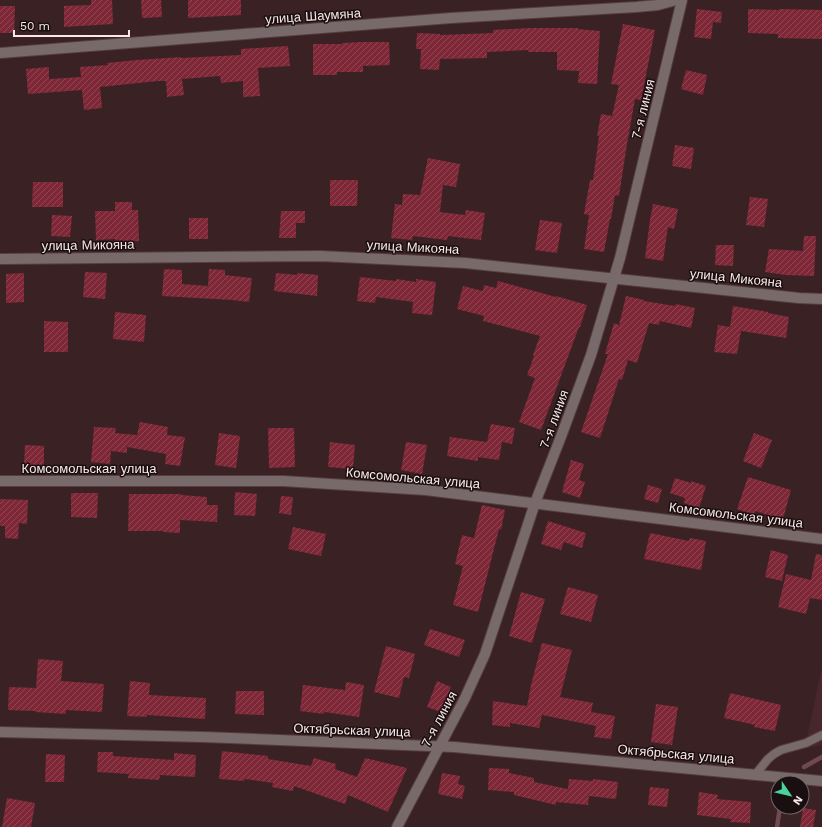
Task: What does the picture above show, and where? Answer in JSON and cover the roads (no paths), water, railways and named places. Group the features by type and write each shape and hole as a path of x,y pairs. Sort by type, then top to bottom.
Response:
{"street":[{"name":"улица Шаумяна","path":"0,53 451,18 636,7 658,5 676,0"},
{"name":"7-я линия","path":"397,827 465,698 485,654 535,503 591,356 615,278 682,0"},
{"name":"улица Микояна","path":"0,259 320,256 465,263 799,298 822,299"},
{"name":"Комсомольская улица","path":"0,481 283,482 426,490 822,538"},
{"name":"Октябрьская улица","path":"0,732 203,737 439,746 822,781"}],"lane":[{"path":"755,775 774,754 781,750 806,743 822,735"}],"waterway":[{"path":"804,767 822,757"},
{"path":"777,827 779,815"}]}
